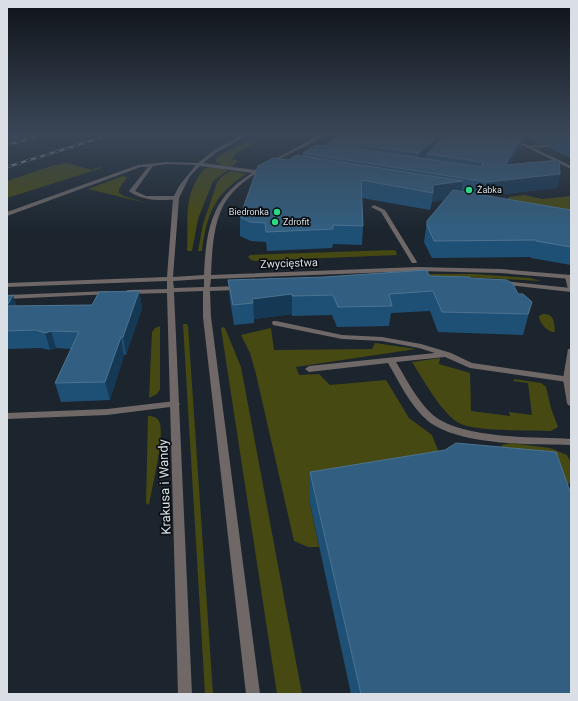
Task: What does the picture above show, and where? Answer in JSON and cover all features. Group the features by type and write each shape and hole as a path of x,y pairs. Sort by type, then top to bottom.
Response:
{"street":[{"path":"7,214 119,173 143,166"},
{"path":"151,166 132,191 135,194 147,197 176,198"},
{"name":"Krakusa i Wandy","path":"185,694 170,278 176,198 180,186 195,166"},
{"path":"210,166 256,172"},
{"path":"254,694 207,316 206,290 213,228 217,214 231,192 256,172 267,166"},
{"path":"374,207 383,211 414,262"},
{"name":"Zwycięstwa","path":"7,285 418,269 500,271 570,277"},
{"path":"494,283 571,289 570,277"},
{"path":"7,297 249,288"},
{"path":"276,323 342,337 382,339 421,346 448,355 470,365 567,379"},
{"path":"571,351 567,379 571,403"},
{"path":"309,369 448,355"},
{"path":"391,361 417,403 432,419 452,430 504,438 571,442"},
{"path":"7,416 107,412 175,404"}],"shaded area":[{"path":"51,166 77,166 92,170 99,167 102,168 7,198 7,181"},
{"path":"211,167 228,170 213,181 198,219 192,251 187,251 187,219 189,199 197,179 204,169"},
{"path":"231,171 246,174 226,190 214,206 206,226 202,251 198,251 203,224 217,183 221,177"},
{"path":"123,176 127,177 119,189 119,193 146,203 88,189"},
{"path":"524,195 542,199 571,196 571,212 508,199 509,197"},
{"path":"396,251 397,255 255,261 248,257 250,255"},
{"path":"389,274 473,274 530,278 541,281 446,276 261,280"},
{"path":"543,314 549,315 553,319 554,332 546,329 542,324 539,316"},
{"path":"183,324 187,324 188,326 213,694 205,694"},
{"path":"160,326 160,389 157,394 149,398 152,332 155,328"},
{"path":"221,328 225,328 241,367 302,694 277,694"},
{"path":"271,328 274,350 372,349 375,343 416,349 296,367 299,375 319,374 330,385 386,380 409,418 432,435 446,471 309,499 319,547 308,547 294,541 256,374 250,353 241,335"},
{"path":"440,358 439,364 470,373 471,411 510,416 509,412 532,415 528,383 513,381 515,379 541,383 546,387 551,408 558,427 551,431 504,430 477,428 459,423 446,412 412,362"},
{"path":"148,416 159,420 161,431 159,452 149,505 146,503"},
{"path":"511,443 550,448 567,455 571,463 571,484 550,481 500,450 502,445"}],"building":[{"path":"258,166 365,166 463,181 433,185 433,193 361,180 363,226 333,225 333,229 266,232 265,223 250,222 240,217"},
{"path":"384,166 481,167 483,166 559,166 560,174 487,182"},
{"path":"453,190 571,210 571,247 536,240 434,241 427,225 427,221"},
{"path":"427,270 429,276 507,280 513,284 518,294 523,294 532,302 528,314 442,312 433,291 389,294 392,306 338,307 333,295 292,296 292,294 252,299 253,303 233,305 228,280 324,277"},
{"path":"139,291 105,382 55,383 79,332 51,331 45,333 36,330 7,331 7,306 92,305 99,292"},
{"path":"13,295 7,306 7,296"},
{"path":"456,443 556,452 571,494 571,694 361,694 310,472 445,450"}],"railway":[{"path":"7,167 11,166"}],"place":[{"name":"Żabka","path":"469,190"},
{"name":"Biedronka","path":"277,212"},
{"name":"Zdrofit","path":"275,222"}]}
